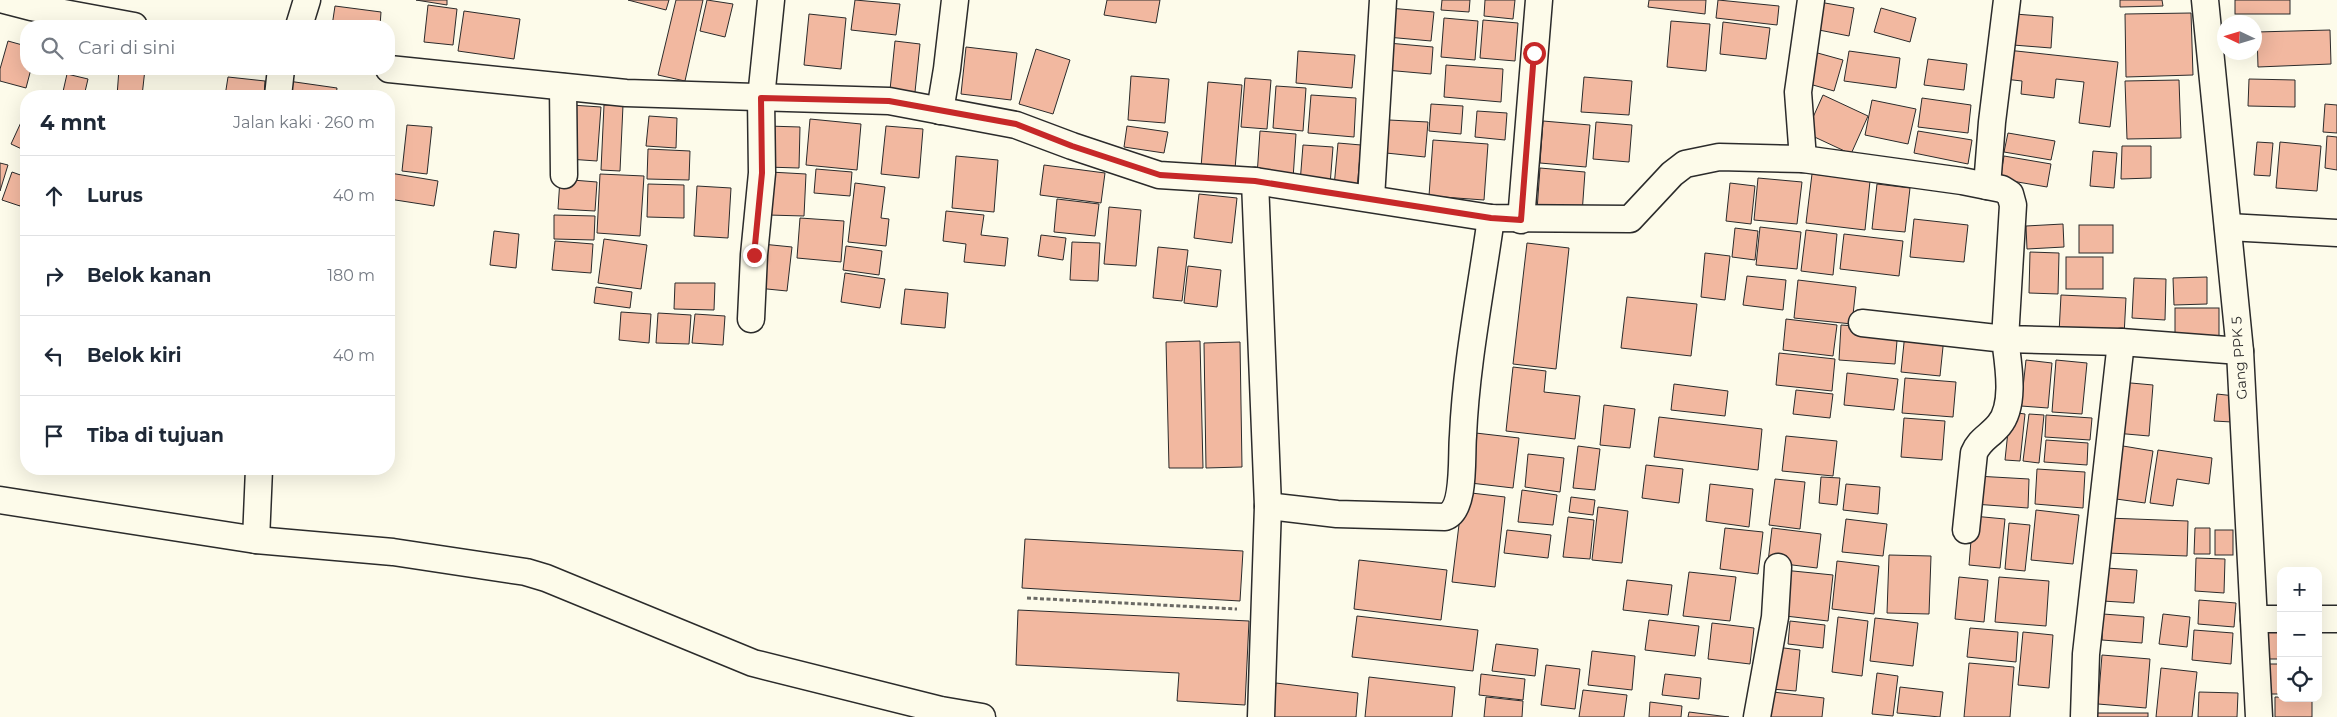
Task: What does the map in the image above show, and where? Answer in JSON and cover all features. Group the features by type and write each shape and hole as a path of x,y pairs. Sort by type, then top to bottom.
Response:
{"street":[{"path":"4,0 30,7 101,20"},
{"path":"301,20 307,0"},
{"path":"751,319 754,255 762,173 761,98 771,0"},
{"path":"940,111 955,0"},
{"path":"1371,198 1383,0"},
{"path":"1521,220 1539,0"},
{"path":"1803,159 1798,92 1811,0"},
{"path":"1987,186 1992,122 2007,0"},
{"name":"Gang PPK 5","path":"2205,0 2240,351 2259,717"},
{"path":"395,69 563,88 626,93 889,101 1016,124 1072,146 1160,175 1255,181 1491,218 1521,220 1630,219 1672,174 1686,164 1719,158 1803,159 2002,189 2010,194 2013,204 2006,339 2011,390 2000,424 1979,442 1974,453 1966,530"},
{"path":"278,90 280,75"},
{"path":"563,88 564,175"},
{"path":"1255,181 1268,506 1261,717"},
{"path":"1268,506 1337,514 1445,517 1451,515 1456,509 1460,494 1464,415 1491,218"},
{"path":"2228,227 2337,233"},
{"path":"1862,323 2006,339 2121,342 2240,351"},
{"path":"2084,717 2086,654 2121,342"},
{"path":"256,540 258,475"},
{"path":"0,500 256,540 393,552 526,572 546,578 753,663 941,710 982,717"},
{"path":"1757,717 1775,618 1778,567"},
{"path":"2254,619 2277,619"},
{"path":"2322,619 2337,619"}],"path":[{"path":"1027,598 1265,611"}],"building":[{"path":"416,0 447,0 447,5"},
{"path":"628,0 669,0 666,10"},
{"path":"676,0 703,0 685,81 658,75"},
{"path":"707,0 733,4 725,37 700,31"},
{"path":"855,0 900,4 896,35 851,30"},
{"path":"1107,0 1160,0 1156,23 1104,15"},
{"path":"1442,0 1470,0 1469,12 1441,10"},
{"path":"1485,0 1515,0 1513,19 1484,16"},
{"path":"1649,0 1706,0 1705,14 1648,7"},
{"path":"1718,0 1779,6 1777,25 1716,18"},
{"path":"2120,0 2162,0 2163,6 2120,7"},
{"path":"2235,0 2290,0 2290,14 2235,14"},
{"path":"1819,2 1854,8 1849,36 1814,29"},
{"path":"428,5 457,9 453,45 424,42"},
{"path":"335,6 381,12 380,20 333,20"},
{"path":"1389,8 1434,12 1431,41 1387,37"},
{"path":"1881,8 1916,18 1910,42 1874,32"},
{"path":"464,11 520,19 514,59 458,51"},
{"path":"2191,13 2193,75 2126,77 2125,14"},
{"path":"809,14 846,18 841,69 804,65"},
{"path":"2015,14 2053,17 2051,48 2013,45"},
{"path":"1444,18 1478,21 1475,60 1441,57"},
{"path":"1483,20 1518,23 1515,61 1480,58"},
{"path":"1671,21 1710,24 1706,71 1667,67"},
{"path":"1723,22 1770,28 1766,59 1720,54"},
{"path":"2330,30 2331,64 2258,67 2258,60 2262,60 2262,32"},
{"path":"8,41 20,44 20,75 29,75 26,88 0,81 0,69"},
{"path":"895,41 920,44 915,92 890,90"},
{"path":"1388,43 1433,47 1431,74 1385,70"},
{"path":"966,47 1017,53 1011,100 961,94"},
{"path":"1036,49 1070,60 1053,114 1019,104"},
{"path":"2007,50 2118,62 2110,127 2079,123 2084,82 2056,79 2054,98 2021,94 2022,81 2004,79"},
{"path":"1298,51 1355,55 1352,88 1296,83"},
{"path":"1849,51 1900,58 1896,88 1844,81"},
{"path":"1814,52 1843,60 1834,91 1806,83"},
{"path":"1928,59 1967,64 1964,90 1924,85"},
{"path":"1446,65 1503,69 1501,102 1444,97"},
{"path":"67,75 88,79 85,90 63,90"},
{"path":"119,75 144,75 143,90 117,90"},
{"path":"1131,76 1169,79 1165,123 1128,120"},
{"path":"228,77 265,81 264,90 226,90"},
{"path":"1584,77 1632,81 1629,115 1581,112"},
{"path":"1245,78 1271,80 1267,129 1241,127"},
{"path":"2249,79 2295,80 2295,107 2248,106"},
{"path":"2179,80 2181,138 2127,139 2125,81"},
{"path":"288,81 337,88 337,90 287,90"},
{"path":"1208,82 1242,85 1235,169 1201,167"},
{"path":"1276,86 1306,88 1303,131 1273,128"},
{"path":"1311,95 1356,98 1354,137 1308,133"},
{"path":"1823,95 1868,116 1851,154 1806,133"},
{"path":"1922,98 1971,105 1968,133 1918,127"},
{"path":"1872,100 1916,109 1908,144 1865,135"},
{"path":"1431,104 1463,106 1461,134 1429,131"},
{"path":"2325,104 2337,105 2337,133 2323,132"},
{"path":"571,105 601,107 597,161 568,159"},
{"path":"604,105 623,105 620,171 601,170"},
{"path":"1477,111 1507,113 1505,140 1475,137"},
{"path":"649,116 677,118 676,148 646,146"},
{"path":"810,119 861,124 857,170 806,165"},
{"path":"1389,120 1428,122 1425,157 1386,153"},
{"path":"1543,121 1590,125 1586,167 1540,163"},
{"path":"1596,122 1632,125 1629,162 1593,159"},
{"path":"20,124 20,148 11,144"},
{"path":"407,125 432,127 427,174 402,171"},
{"path":"767,126 800,127 799,168 766,167"},
{"path":"886,126 923,129 919,178 881,174"},
{"path":"1127,126 1168,132 1164,153 1124,147"},
{"path":"1260,131 1296,134 1293,179 1257,176"},
{"path":"1918,131 1972,140 1968,164 1914,153"},
{"path":"2008,133 2055,141 2051,160 2004,152"},
{"path":"2327,136 2337,137 2337,170 2325,168"},
{"path":"1433,140 1488,144 1484,200 1429,196"},
{"path":"2257,142 2273,143 2270,176 2254,175"},
{"path":"2280,142 2321,146 2317,191 2276,188"},
{"path":"1338,143 1361,145 1357,189 1334,187"},
{"path":"1303,145 1333,147 1330,185 1300,183"},
{"path":"2122,146 2151,146 2151,178 2121,179"},
{"path":"648,149 690,151 689,180 647,179"},
{"path":"2093,151 2117,153 2114,188 2090,186"},
{"path":"956,156 998,160 994,212 952,208"},
{"path":"2004,156 2051,164 2047,187 2000,179"},
{"path":"0,163 8,165 0,191"},
{"path":"1044,165 1105,173 1101,203 1040,195"},
{"path":"1540,168 1585,172 1582,214 1537,210"},
{"path":"816,169 852,172 850,196 814,193"},
{"path":"12,172 20,175 20,206 2,200"},
{"path":"770,172 806,174 804,216 768,215"},
{"path":"395,174 438,181 434,206 395,200"},
{"path":"600,174 644,176 640,236 597,233"},
{"path":"1812,174 1870,181 1865,230 1806,223"},
{"path":"1758,178 1802,182 1797,224 1754,220"},
{"path":"560,179 597,182 595,211 558,209"},
{"path":"855,183 885,187 881,218 889,219 886,246 848,242"},
{"path":"1730,183 1755,186 1751,224 1726,221"},
{"path":"648,184 684,185 684,218 647,217"},
{"path":"1877,184 1910,188 1905,232 1872,229"},
{"path":"697,186 731,188 728,238 694,236"},
{"path":"1199,194 1237,198 1232,243 1194,238"},
{"path":"1057,199 1099,204 1095,236 1054,232"},
{"path":"1109,207 1141,210 1136,266 1104,264"},
{"path":"946,211 984,215 981,235 1008,238 1005,266 964,262 966,244 943,241"},
{"path":"554,215 595,216 594,240 554,239"},
{"path":"800,218 844,221 841,262 797,258"},
{"path":"1914,219 1968,225 1964,262 1910,257"},
{"path":"2063,224 2064,247 2027,249 2026,226"},
{"path":"2079,225 2113,225 2113,253 2079,253"},
{"path":"1760,227 1801,232 1797,269 1756,265"},
{"path":"1735,228 1758,231 1755,260 1732,257"},
{"path":"1806,230 1837,234 1833,275 1801,271"},
{"path":"494,231 519,234 516,268 490,265"},
{"path":"1844,234 1903,241 1899,276 1840,269"},
{"path":"1041,235 1066,238 1063,260 1038,256"},
{"path":"604,239 647,245 641,289 598,283"},
{"path":"555,241 593,244 591,273 552,270"},
{"path":"1072,242 1100,243 1098,281 1070,280"},
{"path":"1527,243 1569,248 1556,369 1513,364"},
{"path":"762,244 792,247 787,291 757,288"},
{"path":"846,246 882,251 879,275 843,270"},
{"path":"1158,247 1188,250 1182,301 1153,298"},
{"path":"2030,252 2059,253 2058,294 2029,293"},
{"path":"1705,253 1730,256 1725,300 1701,297"},
{"path":"2066,257 2103,257 2103,289 2066,289"},
{"path":"1188,266 1221,270 1217,307 1184,303"},
{"path":"845,273 885,279 880,308 841,302"},
{"path":"1747,276 1786,280 1783,310 1743,305"},
{"path":"2207,277 2207,304 2174,305 2173,278"},
{"path":"2134,278 2166,279 2165,320 2132,318"},
{"path":"1798,280 1856,287 1852,324 1794,318"},
{"path":"675,283 715,283 714,310 674,309"},
{"path":"596,287 632,292 630,308 594,303"},
{"path":"905,289 948,293 945,328 901,324"},
{"path":"2061,295 2126,298 2124,336 2059,333"},
{"path":"1627,297 1697,304 1691,356 1621,348"},
{"path":"2175,308 2219,308 2219,336 2175,336"},
{"path":"621,312 651,314 649,343 619,340"},
{"path":"658,313 691,315 689,344 656,343"},
{"path":"695,314 725,316 723,345 692,343"},
{"path":"1786,319 1837,325 1833,356 1783,350"},
{"path":"1841,325 1898,329 1895,364 1839,360"},
{"path":"1905,333 1944,337 1940,376 1901,372"},
{"path":"1200,341 1203,468 1169,468 1166,342"},
{"path":"1240,342 1242,467 1206,468 1204,343"},
{"path":"1779,353 1835,359 1832,391 1776,385"},
{"path":"2026,360 2052,363 2048,408 2021,406"},
{"path":"2056,360 2087,363 2082,414 2052,412"},
{"path":"1513,367 1546,371 1544,392 1580,396 1575,439 1506,431"},
{"path":"1847,373 1898,379 1894,410 1844,405"},
{"path":"1905,378 1956,382 1953,417 1902,413"},
{"path":"2120,382 2153,385 2149,436 2115,433"},
{"path":"1674,384 1728,391 1725,416 1671,410"},
{"path":"1796,390 1833,394 1830,418 1793,414"},
{"path":"2217,394 2235,396 2232,422 2214,421"},
{"path":"1604,405 1635,409 1630,448 1600,445"},
{"path":"2010,412 2025,414 2020,461 2005,460"},
{"path":"2029,414 2044,415 2039,463 2023,461"},
{"path":"2046,415 2092,418 2090,440 2045,437"},
{"path":"1659,417 1762,429 1758,470 1654,457"},
{"path":"1904,418 1945,421 1942,460 1901,457"},
{"path":"1467,432 1519,438 1513,488 1462,482"},
{"path":"1786,436 1837,441 1833,476 1782,471"},
{"path":"2046,440 2088,443 2087,465 2044,462"},
{"path":"2117,445 2153,451 2145,503 2109,498"},
{"path":"1578,446 1600,449 1595,490 1573,488"},
{"path":"2158,450 2212,458 2209,484 2177,479 2173,506 2150,503"},
{"path":"1528,454 1564,458 1560,492 1525,487"},
{"path":"1646,465 1683,469 1679,503 1642,498"},
{"path":"2037,469 2085,472 2083,508 2035,504"},
{"path":"1976,476 2029,479 2028,508 1974,504"},
{"path":"1821,477 1840,478 1837,505 1819,503"},
{"path":"1775,479 1805,482 1800,529 1769,525"},
{"path":"1710,484 1753,489 1749,527 1706,521"},
{"path":"1846,484 1880,487 1878,514 1843,510"},
{"path":"1522,490 1557,495 1553,525 1518,522"},
{"path":"1463,492 1505,497 1495,587 1452,582"},
{"path":"1571,497 1595,500 1593,515 1569,512"},
{"path":"1598,507 1628,511 1622,563 1592,560"},
{"path":"2036,510 2079,515 2073,564 2031,560"},
{"path":"1973,516 2005,519 2000,568 1969,565"},
{"path":"1568,517 1594,520 1590,559 1563,557"},
{"path":"2107,518 2188,521 2187,556 2106,553"},
{"path":"1846,519 1887,524 1883,556 1842,552"},
{"path":"2009,523 2030,525 2025,571 2005,569"},
{"path":"1725,528 1763,532 1758,574 1720,569"},
{"path":"1772,528 1821,534 1817,568 1768,562"},
{"path":"2195,528 2210,528 2210,554 2194,554"},
{"path":"1507,530 1551,535 1548,558 1504,553"},
{"path":"2215,530 2233,530 2233,555 2215,555"},
{"path":"1025,539 1243,551 1240,601 1022,588"},
{"path":"1889,555 1931,556 1929,614 1887,613"},
{"path":"2196,558 2225,559 2224,593 2195,591"},
{"path":"1359,560 1447,570 1441,620 1354,609"},
{"path":"1837,561 1879,566 1874,614 1832,609"},
{"path":"2106,568 2137,570 2134,603 2103,601"},
{"path":"1783,570 1833,575 1828,621 1777,615"},
{"path":"1689,572 1736,577 1730,621 1683,616"},
{"path":"1959,577 1988,580 1984,622 1955,619"},
{"path":"1999,577 2049,581 2046,626 1995,622"},
{"path":"1627,580 1672,585 1668,615 1623,610"},
{"path":"2199,600 2236,603 2234,627 2198,624"},
{"path":"1018,610 1249,621 1245,705 1177,701 1179,673 1016,665"},
{"path":"2103,614 2144,617 2142,643 2102,640"},
{"path":"2163,614 2190,617 2187,647 2159,644"},
{"path":"1357,616 1478,630 1473,671 1352,657"},
{"path":"1838,617 1868,621 1862,676 1832,672"},
{"path":"1875,618 1918,623 1913,666 1870,661"},
{"path":"1649,620 1699,626 1695,656 1645,650"},
{"path":"1790,621 1825,625 1823,648 1788,644"},
{"path":"1712,623 1754,628 1750,664 1708,659"},
{"path":"2268,623 2277,623 2277,659 2268,659"},
{"path":"1970,628 2018,632 2016,662 1967,657"},
{"path":"2194,630 2233,633 2231,664 2192,660"},
{"path":"2023,632 2053,635 2049,688 2018,685"},
{"path":"1496,644 1538,649 1535,676 1492,671"},
{"path":"1776,647 1800,650 1796,691 1771,689"},
{"path":"1592,651 1635,656 1632,690 1588,685"},
{"path":"2102,655 2150,659 2146,708 2098,704"},
{"path":"1969,663 2014,667 2010,717 1964,717"},
{"path":"2267,664 2277,664 2277,694 2266,694"},
{"path":"1546,665 1580,669 1575,709 1541,705"},
{"path":"2161,668 2197,672 2192,717 2156,717"},
{"path":"1877,673 1898,676 1893,716 1872,714"},
{"path":"1481,674 1525,679 1523,700 1479,695"},
{"path":"1665,674 1701,678 1699,699 1662,695"},
{"path":"1369,677 1455,687 1452,717 1365,717"},
{"path":"1276,683 1358,693 1356,717 1272,717"},
{"path":"1900,687 1943,692 1940,717 1897,713"},
{"path":"1583,690 1627,695 1624,717 1579,717"},
{"path":"1773,692 1824,698 1822,717 1770,717"},
{"path":"2199,692 2238,693 2237,717 2198,717"},
{"path":"1486,697 1523,701 1522,717 1484,717"},
{"path":"2275,697 2277,697 2277,702 2312,702 2312,717 2275,717"},
{"path":"1650,702 1682,706 1681,717 1649,717"},
{"path":"1689,712 1729,717 1688,717"},
{"path":"2097,713 2148,713 2148,717 2097,717"}],"route":[{"path":"754,255 757,208 762,173 761,98 889,101 1016,124 1072,146 1160,175 1255,181 1491,218 1521,220 1534,53"}]}
